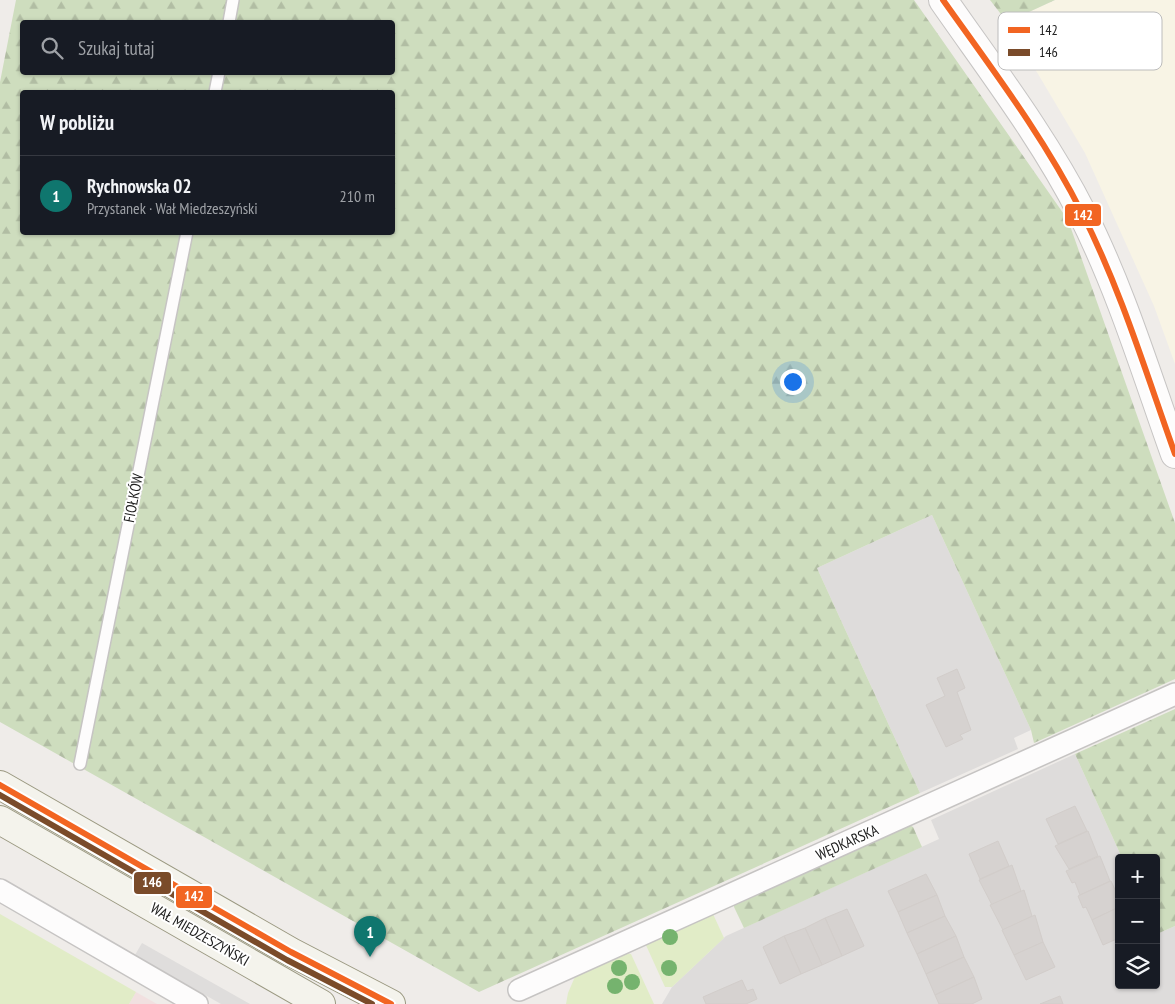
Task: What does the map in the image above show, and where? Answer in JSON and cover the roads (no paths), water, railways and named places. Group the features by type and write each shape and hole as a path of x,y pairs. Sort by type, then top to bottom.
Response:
{"main road":[{"name":"WAŁ MIEDZESZYŃSKI","path":"0,785 291,952 391,1004"},
{"name":"WAŁ MIEDZESZYŃSKI","path":"0,820 321,1004"}],"street":[{"path":"944,0 1046,150 1082,214 1115,286 1175,454"},
{"name":"WĘDKARSKA","path":"519,990 1175,694"},
{"path":"0,890 198,1004"}],"lane":[{"path":"229,20 234,0"},
{"path":"215,90 218,75"},
{"name":"FIOŁKÓW","path":"80,764 186,235"}],"place":[{"name":"Rychnowska 02","path":"370,957"}]}
